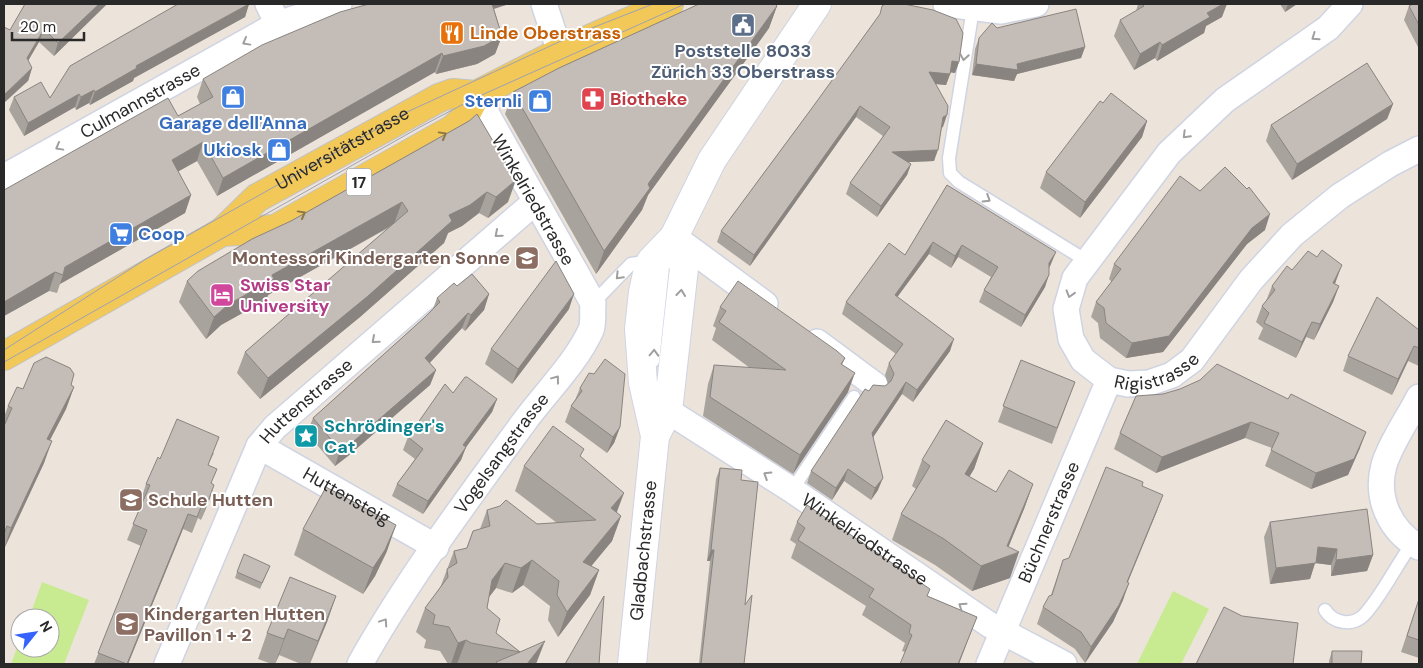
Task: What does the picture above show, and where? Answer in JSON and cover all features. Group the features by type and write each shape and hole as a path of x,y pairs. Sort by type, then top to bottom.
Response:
{"main road":[{"path":"476,95 560,52 669,4"},
{"name":"Universitätstrasse","path":"4,356 222,232 258,198 439,98 453,93 476,95 463,120 453,129 275,229 222,232"}],"street":[{"name":"Culmannstrasse","path":"4,178 273,14 340,4"},
{"path":"544,4 560,52"},
{"path":"946,4 973,9 1001,11 1036,4"},
{"name":"Rigistrasse","path":"1350,4 1328,28 1225,100 1169,152 1075,278 1066,309 1071,339 1084,360 1109,380 1128,384 1149,383 1172,375 1192,360 1251,280 1292,235 1340,196 1390,164 1419,149"},
{"path":"807,9 712,160 674,237 875,385"},
{"name":"Winkelriedstrasse","path":"476,95 534,202 593,303"},
{"name":"Huttenstrasse","path":"167,664 259,446 275,427 534,202"},
{"name":"Gladbachstrasse","path":"632,664 655,436 642,383 639,329 643,292 651,261 674,237 684,268 668,411 655,436"},
{"name":"Vogelsangstrasse","path":"360,664 376,634 436,547 524,422 582,345 592,327 593,303"},
{"name":"Büchnerstrasse","path":"989,664 1109,380"},
{"path":"1416,545 1393,523 1383,503 1382,479 1384,464 1419,397"},
{"name":"Winkelriedstrasse","path":"668,411 792,490 1002,632 1064,664"},
{"name":"Huttensteig","path":"259,446 436,547"}],"lane":[{"path":"973,9 949,158 950,173 959,182 1086,261"},
{"path":"451,107 476,95"},
{"name":"Universitätstrasse","path":"341,167 425,120"},
{"name":"Universitätstrasse","path":"222,232 264,210"},
{"name":"Gladbachstrasse","path":"655,436 654,342 663,267 674,237"},
{"path":"593,303 630,264 651,261"},
{"path":"792,490 854,397"},
{"path":"1324,610 1334,620 1350,622 1364,615 1416,545"}],"green space":[{"path":"42,582 89,600 64,664 11,664 13,658 60,658 60,608 33,608"},
{"path":"1173,591 1209,609 1181,664 1137,664"}],"building":[{"path":"25,4 99,4 58,43 44,29 27,58 32,68 4,95 4,27 10,30"},
{"path":"178,4 249,4 136,66 137,68 95,92 94,90 81,97 79,94 28,123 14,97 41,82 50,98 70,66"},
{"path":"369,4 492,4 502,36 484,46 443,56 442,53 223,178 203,142 172,160 191,195 65,267 63,275 55,272 4,302 4,190 168,98 178,116 213,97 203,79 262,45 340,12"},
{"path":"699,4 775,4 777,6 648,184 650,188 604,251 513,92 559,68"},
{"path":"885,4 904,4 933,10 956,19 963,33 959,62 952,61 950,74 929,72 948,106 947,115 943,117 938,150 892,152 911,164 881,206 850,183 890,127 860,106 754,255 721,231 880,14 882,6"},
{"path":"1142,4 1223,4 1207,13 1210,17 1162,45 1160,42 1140,54 1120,20 1144,6"},
{"path":"1419,4 1419,25 1409,6"},
{"path":"1076,9 1085,47 1017,64 1018,70 976,64 979,38 992,23 997,28"},
{"path":"1367,63 1393,104 1297,164 1271,125"},
{"path":"1111,93 1147,121 1085,202 1046,172 1100,101 1103,103"},
{"path":"477,114 516,180 496,197 487,192 470,205 449,215 452,221 368,296 268,378 245,352 408,211 402,202 272,275 274,279 229,304 214,317 187,281 198,271 252,239 291,221 469,121"},
{"path":"1225,167 1247,189 1249,187 1270,214 1252,228 1169,336 1132,343 1106,323 1104,308 1096,302 1121,269 1114,264 1180,176 1200,191"},
{"path":"947,185 1056,252 1049,263 1049,275 1025,315 984,290 998,267 962,245 955,256 933,242 895,295 954,339 917,390 906,382 872,433 883,478 875,488 848,469 836,488 811,471 865,389 869,391 873,385 885,386 891,381 894,374 889,363 903,344 846,302 889,243 905,255"},
{"path":"1322,250 1342,265 1333,283 1339,286 1320,324 1312,322 1302,342 1264,323 1269,313 1262,306 1275,290 1272,286 1287,266 1292,270 1308,251 1317,257"},
{"path":"556,261 574,294 518,369 491,349"},
{"path":"472,274 489,294 471,315 468,313 425,358 436,370 354,441 340,450 313,418 424,318 440,302 437,298 454,283 457,286"},
{"path":"738,281 837,351 845,358 841,364 855,373 800,455 710,397 714,365 786,370 719,322 726,311 720,307"},
{"path":"1377,297 1419,330 1419,348 1414,346 1398,379 1348,356"},
{"path":"46,357 70,368 74,374 71,385 74,387 47,439 52,441 11,528 7,526 4,534 4,426 12,408 8,406 17,387 23,389 34,363"},
{"path":"605,359 625,374 620,427 613,437 571,406 582,391 580,388 589,373 594,374"},
{"path":"1021,360 1075,382 1057,428 1003,406"},
{"path":"1217,364 1288,399 1291,394 1366,432 1354,459 1316,473 1271,450 1279,433 1251,422 1162,457 1120,433 1136,396 1163,394 1180,389 1200,380"},
{"path":"465,377 497,399 463,445 466,447 428,501 397,484 423,449 408,437 445,384 453,393"},
{"path":"177,419 219,437 208,465 217,469 211,483 214,485 207,504 203,502 197,517 188,514 127,664 98,653 147,530 133,524 150,485 146,484 158,457 160,459"},
{"path":"946,420 983,443 965,474 996,492 1009,470 1033,484 1007,546 1019,552 981,566 944,539 901,514 930,466 922,460"},
{"path":"553,426 584,449 580,456 624,493 611,508 621,516 583,562 599,570 567,612 557,595 559,581 532,560 521,568 505,563 492,580 487,608 500,619 496,633 520,652 471,643 466,640 458,643 449,627 433,624 435,615 425,608 448,577 447,569 457,563 454,551 467,548 473,531 490,526 487,510 500,506 506,500 537,524 596,520 524,466"},
{"path":"1106,467 1143,482 1142,486 1163,495 1119,605 1091,647 1081,632 1043,607 1049,596 1052,595 1063,560 1069,558"},
{"path":"720,468 742,470 741,480 758,482 745,605 752,595 744,664 701,664 714,550 711,550"},
{"path":"326,487 396,525 385,550 373,568 303,529"},
{"path":"807,505 930,589 927,596 977,617 958,664 900,664 912,635 909,633 911,625 869,597 874,589 798,540 805,528 797,522"},
{"path":"1367,509 1373,555 1336,560 1337,549 1318,547 1316,563 1276,568 1270,522"},
{"path":"244,554 270,566 262,583 237,572"},
{"path":"290,577 336,596 318,641 288,629 284,639 267,633"},
{"path":"604,596 599,664 565,664"},
{"path":"1419,599 1419,640 1407,636"},
{"path":"1224,607 1242,616 1298,623 1293,664 1196,664"},
{"path":"545,641 527,664 498,664 496,662"},
{"path":"1332,651 1362,651 1361,664 1332,664"}],"tram line":[{"path":"4,350 146,259 407,112 574,35 653,4"},
{"path":"4,362 420,127 475,98 685,4"}],"place":[{"name":"Poststelle 8033 Zürich 33 Oberstrass","path":"743,25"},
{"name":"Linde Oberstrass","path":"452,33"},
{"name":"Garage dell'Anna","path":"233,97"},
{"name":"Biotheke","path":"593,99"},
{"name":"Sternli","path":"540,101"},
{"name":"Ukiosk","path":"279,150"},
{"name":"Coop","path":"121,234"},
{"name":"Montessori Kindergarten Sonne","path":"527,258"},
{"name":"Swiss Star University","path":"222,295"},
{"name":"Schrödinger's Cat","path":"306,436"},
{"name":"Schule Hutten","path":"131,500"},
{"name":"Kindergarten Hutten Pavillon 1 + 2","path":"127,624"}]}
